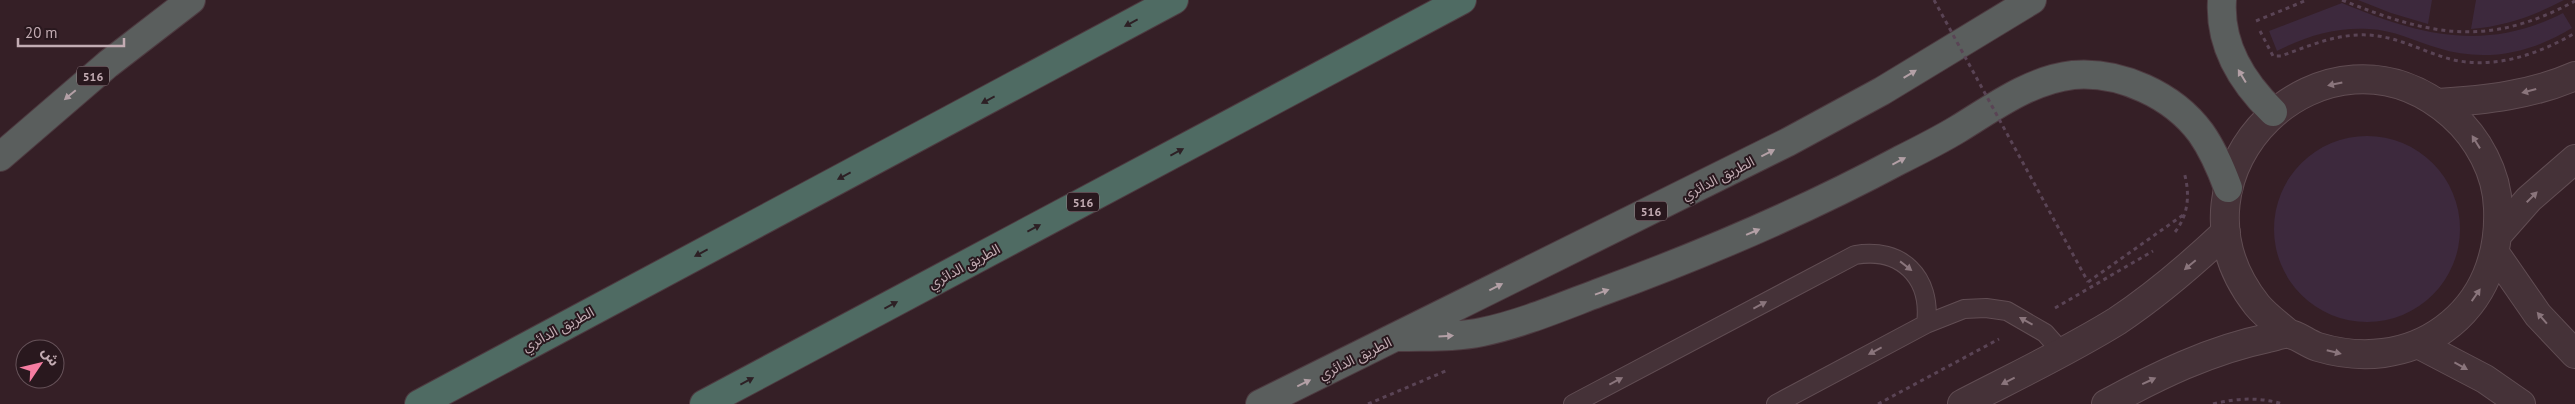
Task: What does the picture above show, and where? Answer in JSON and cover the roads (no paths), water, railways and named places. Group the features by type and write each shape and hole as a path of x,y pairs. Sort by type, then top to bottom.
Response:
{"highway":[{"name":"516","path":"0,157 108,64 191,0"},
{"name":"الطريق الدائري","path":"419,404 1174,0"},
{"name":"الطريق الدائري","path":"704,404 1462,0"},
{"name":"الطريق الدائري","path":"1260,404 1788,142 1882,90 2032,0"},
{"path":"2222,0 2225,35 2230,54 2241,76 2273,112"},
{"path":"1398,337 1440,337 1484,332 1645,276 1781,220 1863,180 1941,139 2020,91 2046,81 2073,75 2101,76 2129,82 2163,99 2180,111 2201,133 2216,159 2228,188"}],"street":[{"path":"2438,103 2482,100 2525,93 2575,76"},
{"path":"2372,80 2406,87 2438,103 2466,128 2486,160 2498,195 2497,243 2484,282 2467,308 2444,329 2418,344 2392,353 2365,356 2338,353 2313,346 2289,334 2258,306 2236,271 2226,232 2228,188 2238,159 2253,134 2273,112 2312,91 2337,82 2372,80"},
{"path":"2497,243 2529,199 2575,159"},
{"path":"1962,404 2062,352 2140,305 2194,262 2226,232"},
{"path":"2497,243 2538,315 2575,354"},
{"path":"2106,404 2142,385 2200,359 2229,348 2289,334"},
{"path":"2418,344 2486,379 2521,404"}],"lane":[{"path":"1573,404 1854,255 1884,254 1910,268 1926,294 1928,309 1926,324"},
{"path":"1776,404 1926,324 1964,309 1986,308 2007,311 2044,334 2062,352"}]}
